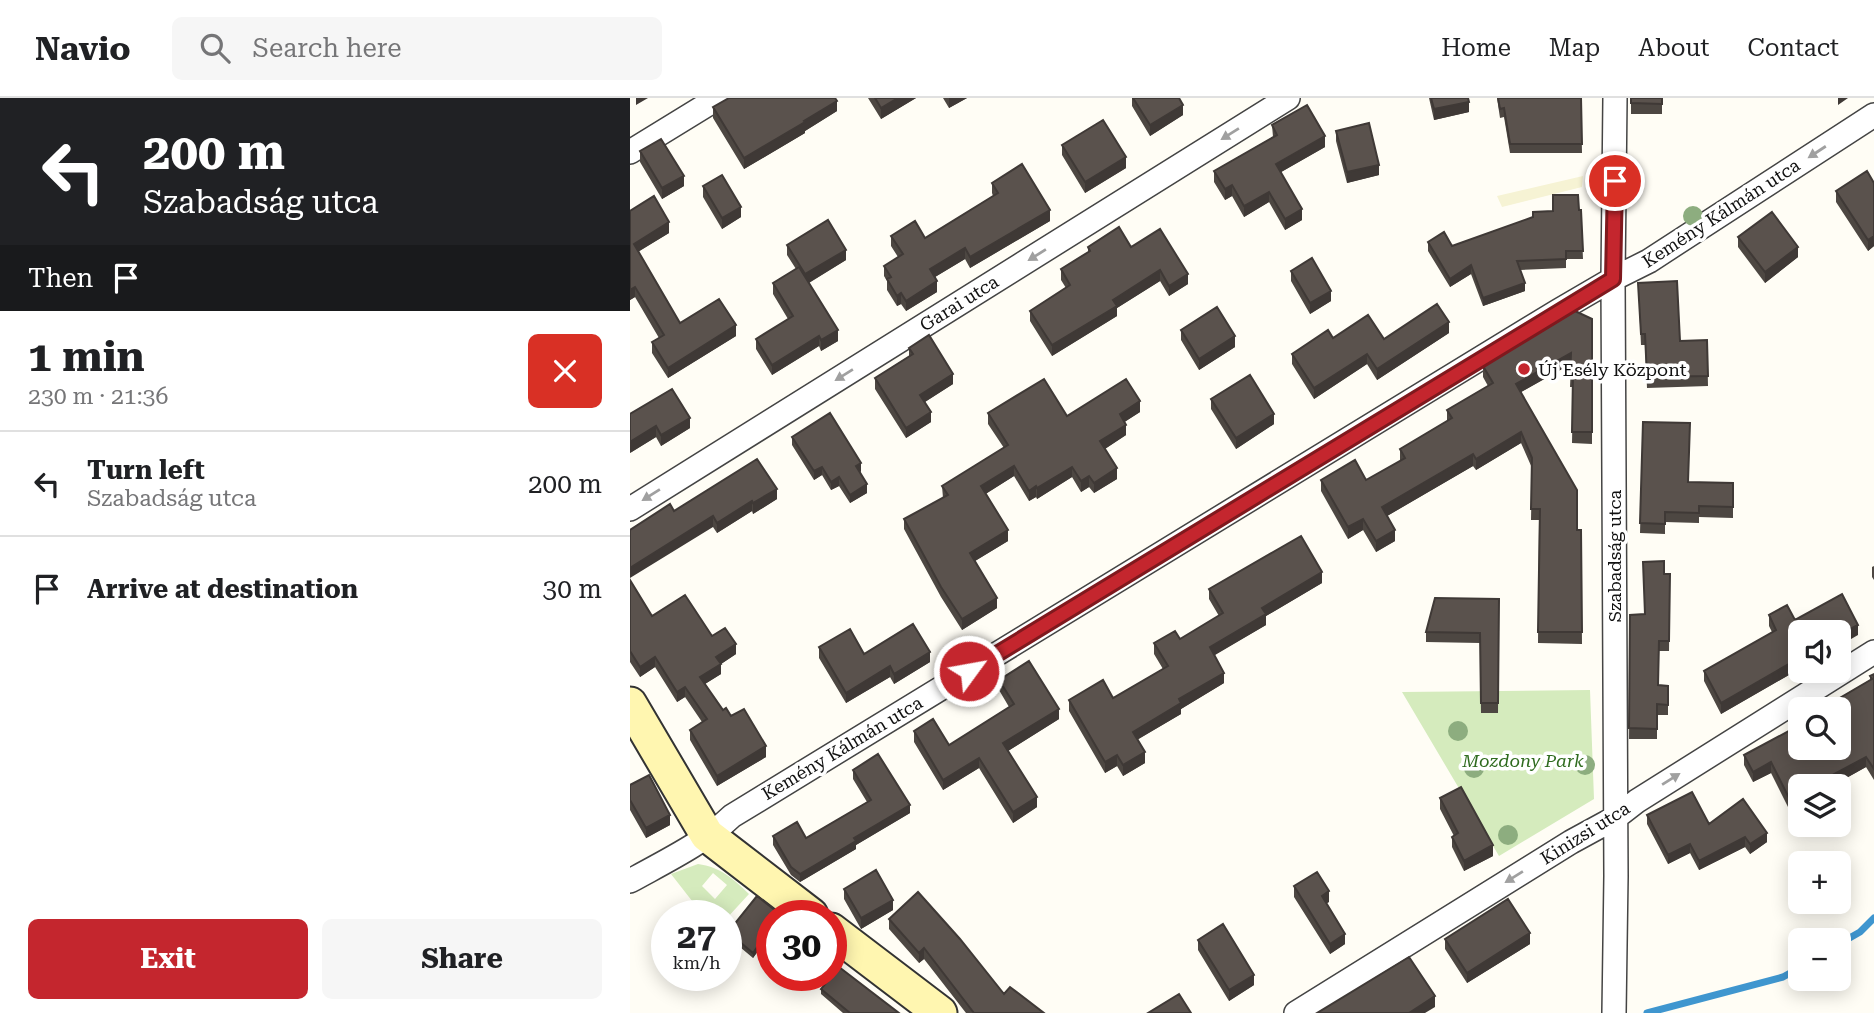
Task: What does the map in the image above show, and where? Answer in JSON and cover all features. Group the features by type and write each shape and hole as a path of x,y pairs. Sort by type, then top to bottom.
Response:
{"street":[{"path":"630,152 718,98"},
{"name":"Garai utca","path":"630,509 1288,98"},
{"name":"Szabadság utca","path":"1614,1013 1615,98"},
{"name":"Kemény Kálmán utca","path":"630,881 707,835 768,794 1613,279 1649,261 1874,115"},
{"name":"Kinizsi utca","path":"1296,1013 1571,842 1615,818 1637,801 1874,652"},
{"path":"630,704 707,835 792,900"},
{"path":"847,942 940,1013"}],"shaded area":[{"path":"1583,176 1582,187 1502,207 1497,196"}],"green space":[{"name":"Mozdony Park","path":"1590,690 1594,799 1499,856 1402,692"},
{"path":"698,864 726,874 749,894 742,902 691,900 671,874","holes":["713,873 727,885 715,899 702,886"]}],"building":[{"path":"729,98 835,98 837,101 744,158 713,107"},
{"path":"875,98 898,98 881,108"},
{"path":"1133,98 1179,98 1183,105 1150,125"},
{"path":"1431,98 1468,98 1469,102 1434,109"},
{"path":"1498,98 1581,98 1582,144 1510,144 1504,108 1500,109"},
{"path":"1631,98 1662,98 1662,104 1631,103"},
{"path":"1307,105 1325,136 1276,164 1302,209 1285,219 1269,192 1244,206 1232,185 1225,189 1214,171 1277,135 1272,125"},
{"path":"1103,120 1126,157 1085,182 1062,145"},
{"path":"1369,123 1379,165 1347,172 1336,131"},
{"path":"661,139 684,176 662,188 640,151"},
{"path":"1022,164 1050,210 970,257 965,248 930,269 937,281 906,301 901,293 897,296 887,279 891,277 884,266 903,254 891,236 915,221 925,238 998,193 992,183"},
{"path":"1867,171 1874,183 1874,236 1868,240 1836,191"},
{"path":"722,175 741,207 722,218 703,186"},
{"path":"1553,195 1578,195 1583,251 1566,251 1566,259 1517,261 1525,283 1483,298 1471,265 1450,279 1428,242 1444,232 1452,246 1533,217 1533,212 1553,211"},
{"path":"654,196 669,222 634,244 680,323 719,299 736,325 668,368 652,342 664,335 635,287 630,290 630,211"},
{"path":"1772,212 1798,247 1765,272 1738,237"},
{"path":"828,220 846,250 805,274 787,245"},
{"path":"1119,227 1131,247 1160,229 1188,274 1169,286 1160,270 1113,300 1117,306 1052,345 1030,311 1070,285 1061,269 1090,251 1088,247"},
{"path":"1312,258 1331,291 1310,303 1291,271"},
{"path":"799,267 838,330 821,340 819,336 772,365 756,339 793,316 773,283"},
{"path":"1677,281 1680,341 1707,340 1708,376 1647,377 1645,334 1641,334 1638,283"},
{"path":"1437,304 1449,322 1377,369 1367,354 1314,388 1292,354 1328,330 1333,338 1368,315 1384,339"},
{"path":"1217,307 1235,336 1199,359 1181,330"},
{"path":"1575,311 1592,319 1592,432 1572,432 1571,353 1516,384 1577,490 1577,530 1581,530 1582,632 1538,632 1540,509 1531,509 1532,458 1521,432 1476,459 1473,454 1382,507 1395,530 1376,541 1363,519 1348,527 1321,480 1355,460 1366,480 1405,458 1400,449 1452,418 1447,410 1493,383 1483,366"},
{"path":"929,335 953,374 920,395 931,412 906,428 875,378 913,354 909,348"},
{"path":"1250,375 1274,414 1236,438 1211,399"},
{"path":"1044,379 1067,416 1126,379 1140,401 1120,414 1126,425 1100,441 1117,468 1094,483 1089,476 1081,481 1072,467 1029,491 1014,466 981,486 1008,530 970,553 997,598 962,619 941,587 904,519 948,495 942,486 1008,445 988,413"},
{"path":"672,389 690,418 661,435 656,426 630,442 630,414"},
{"path":"830,413 861,463 856,466 867,484 850,495 839,477 831,482 822,467 814,471 792,437"},
{"path":"1643,422 1690,423 1688,482 1733,483 1733,507 1699,506 1699,513 1665,512 1665,524 1640,523"},
{"path":"757,459 777,489 717,523 713,516 630,568 630,530 670,504 674,511"},
{"path":"1301,536 1322,572 1262,608 1266,614 1210,647 1224,673 1179,699 1181,703 1133,732 1145,752 1123,765 1117,755 1105,762 1069,700 1103,680 1113,698 1168,666 1154,643 1175,631 1180,639 1223,613 1209,589"},
{"path":"1664,561 1664,574 1670,574 1669,641 1659,641 1658,685 1668,686 1668,705 1657,704 1657,729 1629,728 1630,615 1645,614 1643,562"},
{"path":"630,580 652,616 685,595 712,636 725,628 736,644 716,657 721,664 700,677 723,710 726,708 731,716 744,709 766,746 717,776 690,730 707,719 685,687 677,692 655,657 640,667 630,651"},
{"path":"1842,594 1858,625 1851,629 1851,620 1795,620"},
{"path":"1435,598 1499,599 1498,703 1481,703 1480,633 1426,632"},
{"path":"1787,605 1795,620 1788,620 1788,664 1721,703 1704,671 1776,630 1769,615"},
{"path":"913,624 930,652 894,674 890,666 846,693 819,647 850,629 864,654"},
{"path":"1029,661 1059,709 1003,743 1037,797 1013,812 979,758 943,780 914,731 933,719 949,745 1014,704 999,680"},
{"path":"1874,674 1874,769 1866,757 1834,774 1788,774 1788,796 1771,762 1753,772 1744,755 1788,731 1788,760 1851,760 1851,697 1841,697 1872,679 1870,676"},
{"path":"878,754 910,805 800,874 791,867 773,836 797,822 806,838 871,800 853,770"},
{"path":"649,775 670,815 646,828 630,800 630,785"},
{"path":"1461,787 1493,845 1464,861 1452,837 1458,833 1440,798"},
{"path":"1692,792 1709,824 1743,799 1767,833 1750,844 1745,837 1699,861 1690,844 1668,855 1647,815"},
{"path":"876,870 893,900 861,918 844,889"},
{"path":"1317,872 1329,891 1322,896 1345,934 1330,944 1294,886"},
{"path":"918,892 1004,994 1010,987 1044,1013 974,1013 924,948 919,953 889,919"},
{"path":"757,896 762,900 756,900 756,949 753,953 742,944 742,915"},
{"path":"1508,899 1530,933 1467,973 1445,939"},
{"path":"1223,924 1254,975 1229,990 1198,940"},
{"path":"1409,957 1435,996 1409,1013 1317,1013"},
{"path":"847,973 899,1013 850,1013 823,991 847,991"},
{"path":"1179,994 1191,1013 1148,1013"}],"waterway":[{"path":"1851,937 1874,918"},
{"path":"1647,1013 1788,974"}],"place":[{"name":"Új Esély Központ","path":"1524,369"}],"route":[{"path":"969,671 1558,310 1613,279 1615,181"}]}
